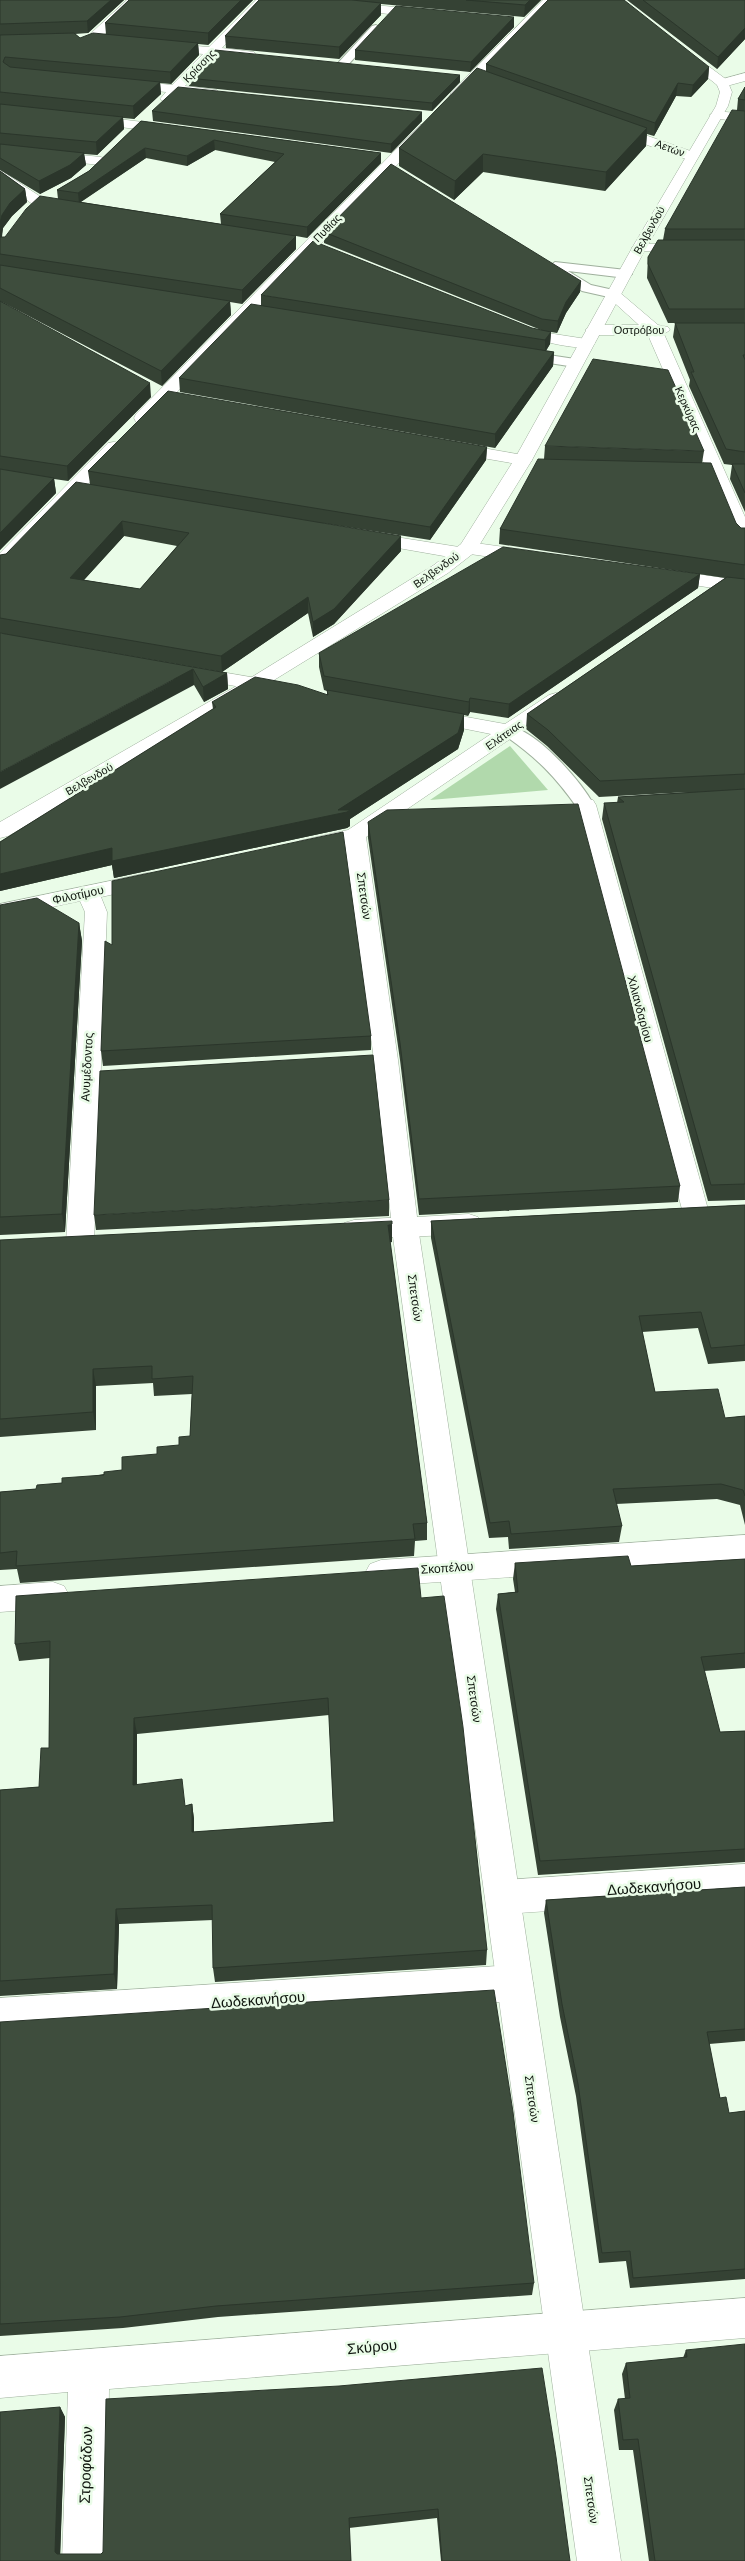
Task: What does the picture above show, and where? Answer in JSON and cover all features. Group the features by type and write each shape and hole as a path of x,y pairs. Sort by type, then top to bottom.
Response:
{"street":[{"path":"6,76 92,39 134,0"},
{"name":"Κρίσσης","path":"125,137 176,89 262,0"},
{"path":"282,0 441,15"},
{"path":"337,64 403,0"},
{"path":"448,104 550,0"},
{"path":"507,22 526,23"},
{"path":"62,39 110,41"},
{"path":"670,42 723,84 745,77"},
{"path":"147,45 258,56"},
{"path":"337,64 362,67"},
{"path":"6,76 36,76"},
{"path":"111,83 224,94"},
{"name":"Βελβενδού","path":"0,831 254,684 441,569 464,551 526,465 574,363 725,98 723,84"},
{"path":"711,98 716,115 745,118"},
{"name":"Πυθίας","path":"0,564 246,311 317,248 393,165 431,116"},
{"path":"68,117 187,132"},
{"name":"Αετών","path":"595,121 691,156"},
{"path":"90,172 113,149"},
{"path":"0,151 101,161"},
{"path":"373,156 393,165"},
{"path":"0,174 34,204"},
{"path":"34,204 63,193"},
{"path":"8,196 34,204 81,209"},
{"path":"292,242 317,248"},
{"path":"639,248 745,248"},
{"path":"613,294 587,288 546,264 626,274"},
{"name":"Κερκύρας","path":"613,294 654,330 709,472 745,537"},
{"path":"227,308 266,314"},
{"name":"Οστρόβου","path":"502,322 538,336 590,337 654,330 681,330"},
{"path":"507,353 574,363"},
{"path":"147,386 164,396 184,399"},
{"path":"436,444 526,465"},
{"path":"709,472 736,472"},
{"path":"55,487 92,493"},
{"path":"348,535 464,551 555,560"},
{"path":"643,572 745,587"},
{"path":"697,600 721,584"},
{"path":"176,670 301,692"},
{"name":"Ελάτειας","path":"384,817 575,686"},
{"path":"405,712 510,731 524,741 577,789 585,805"},
{"name":"Χιλιανδαρίου","path":"585,805 696,1213"},
{"path":"289,850 355,835 384,817 423,815"},
{"name":"Σπετσών","path":"355,835 377,1061 405,1227 600,2561"},
{"name":"Φιλοτίμου","path":"0,912 165,876"},
{"name":"Ανυμέδοντος","path":"81,1243 86,1077 96,912 88,892"},
{"path":"86,1077 115,1076"},
{"path":"327,1231 496,1223"},
{"name":"Σκοπέλου","path":"356,1574 745,1548"},
{"path":"0,1598 79,1593"},
{"name":"Δωδεκανήσου","path":"503,1897 745,1881"},
{"name":"Δωδεκανήσου","path":"0,2016 515,1983"},
{"name":"Σκύρου","path":"0,2377 745,2318"},
{"name":"Στροφάδων","path":"84,2561 89,2370"}],"green space":[{"path":"510,746 548,790 430,800"}],"building":[{"path":"0,0 111,0 87,21 0,24"},
{"path":"129,0 241,0 208,33 105,23"},
{"path":"259,0 352,0 381,3 339,47 225,36"},
{"path":"466,0 530,0 525,5"},
{"path":"548,0 624,0 709,67 693,85 678,83 655,123 486,64"},
{"path":"643,0 745,0 745,28 718,57"},
{"path":"396,6 514,17 471,62 355,50"},
{"path":"74,33 80,38 93,33 198,43 170,72 5,57 3,62 10,67 160,82 133,106 0,92 0,35"},
{"path":"215,50 460,75 432,103 188,78"},
{"path":"477,68 647,128 606,172 483,154 455,181 399,148"},
{"path":"178,87 422,112 391,144 152,111"},
{"path":"745,87 745,100 738,99"},
{"path":"0,104 123,117 96,142 0,133"},
{"path":"732,110 745,111 745,229 665,229"},
{"path":"141,121 381,153 307,227 220,214 284,154 214,140 187,156 145,148 78,193 57,190 89,171"},
{"path":"0,144 84,153 70,165 39,181 0,158"},
{"path":"391,164 581,281 566,302 558,321 542,319 324,232"},
{"path":"0,171 25,189 10,203 2,215 0,223"},
{"path":"40,196 296,236 242,290 0,254 0,237 5,237 26,209"},
{"path":"658,240 745,240 745,309 669,309 648,264 648,257"},
{"path":"313,241 532,328 551,332 545,340 261,295"},
{"path":"0,265 230,301 161,371 0,288"},
{"path":"0,301 150,383 67,466 0,456"},
{"path":"251,304 554,352 495,434 179,378"},
{"path":"675,323 745,323 745,355 743,355 745,360 745,452 726,449 691,372 694,372"},
{"path":"593,359 668,370 704,451 545,446"},
{"path":"168,391 487,447 430,527 88,471"},
{"path":"538,459 711,463 736,523 741,528 745,528 745,565 500,529"},
{"path":"732,464 745,464 745,493"},
{"path":"0,469 54,478 0,533"},
{"path":"76,482 401,536 334,609 313,622 308,597 221,656 0,618 0,555 6,554","holes":["122,521 189,533 140,589 70,578"]},
{"path":"503,547 700,574 509,704 470,698 469,702 324,676 319,653"},
{"path":"727,577 745,579 745,774 600,781 548,730 527,714"},
{"path":"0,633 227,673 203,687 193,669 0,772"},
{"path":"255,677 298,685 328,695 327,690 464,714 458,733 338,810 350,810 347,812 112,861 112,848 0,874 0,842 216,707 212,702"},
{"path":"745,789 745,1184 711,1185 604,803 624,802 618,797"},
{"path":"578,804 680,1186 419,1199 400,1043 368,822 387,810"},
{"path":"343,832 371,1036 101,1051 105,941 112,945 112,881"},
{"path":"37,898 79,923 62,1214 0,1217 0,905"},
{"path":"373,1055 389,1200 94,1215 100,1071"},
{"path":"745,1205 745,1345 711,1348 701,1312 639,1316 655,1392 718,1389 725,1418 745,1416 745,1496 743,1490 721,1484 613,1489 622,1526 511,1534 509,1521 490,1523 431,1221"},
{"path":"392,1221 392,1224 388,1225 427,1523 413,1524 415,1539 16,1566 17,1551 0,1553 0,1492 36,1489 37,1485 62,1483 62,1478 104,1475 104,1472 122,1470 122,1457 157,1454 157,1447 179,1445 179,1437 190,1436 193,1376 152,1379 152,1366 93,1369 93,1412 0,1419 0,1240"},
{"path":"628,1556 631,1566 745,1559 745,1653 701,1657 720,1732 745,1731 745,1849 540,1861 498,1594 518,1592 515,1563"},
{"path":"418,1568 421,1598 444,1596 463,1727 487,1950 213,1968 212,1905 116,1909 114,1974 0,1981 0,1790 39,1787 41,1748 49,1748 50,1641 15,1644 16,1596","holes":["328,1698 334,1822 192,1832 192,1804 185,1806 182,1779 133,1785 134,1718"]},
{"path":"745,1887 745,2029 707,2032 720,2098 726,2097 729,2113 745,2111 745,2269 633,2278 630,2251 602,2253 578,2084 562,2004 546,1900"},
{"path":"494,1990 513,2112 534,2283 216,2306 120,2317 0,2324 0,2022"},
{"path":"745,2344 745,2561 655,2561 638,2439 623,2440 618,2399 630,2398 626,2363 687,2357 686,2350"},
{"path":"542,2368 570,2561 442,2561 438,2509 349,2518 351,2561 0,2561 0,2412 60,2407 55,2552 57,2554 101,2554 103,2552 106,2399 339,2386"}]}
